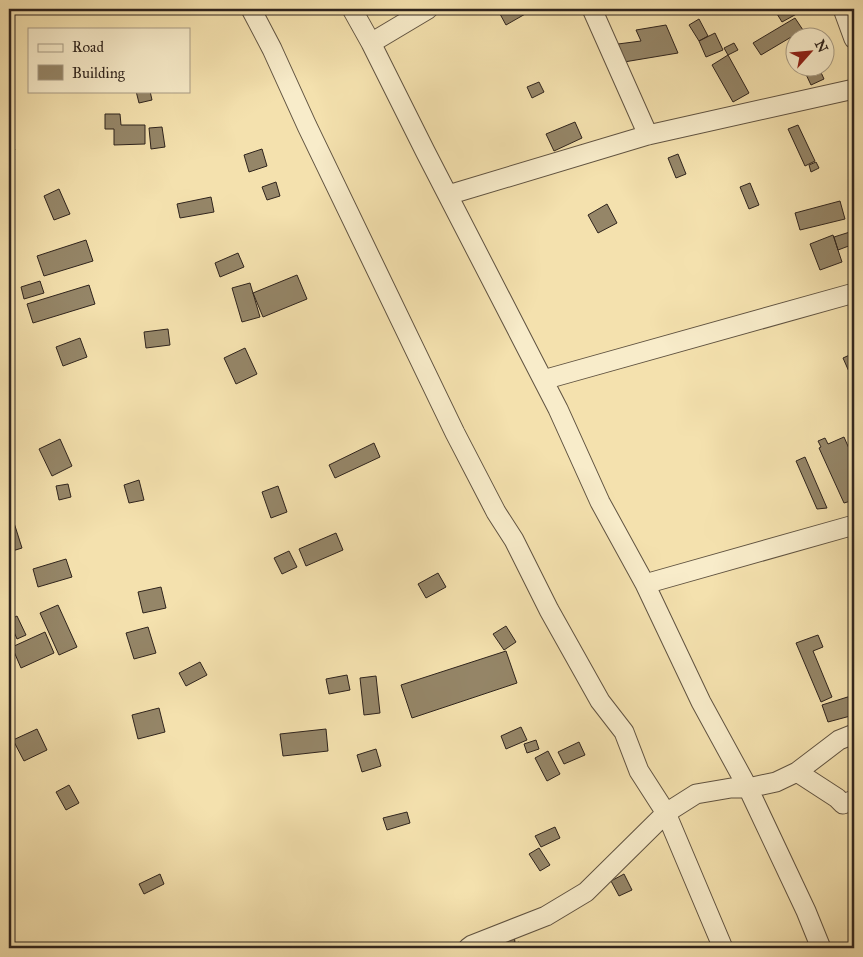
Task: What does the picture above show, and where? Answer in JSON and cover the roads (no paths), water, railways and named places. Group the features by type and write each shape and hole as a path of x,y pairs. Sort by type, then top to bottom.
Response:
{"street":[{"path":"251,9 455,433 496,512 514,540 549,610 600,701 624,732 639,771 666,813 723,948"},
{"path":"352,9 372,43 543,380 600,502 645,584 701,702 748,788 806,911 821,948"},
{"path":"372,43 428,9"},
{"path":"592,9 648,135"},
{"path":"844,9 854,39"},
{"path":"448,195 648,135 854,89"},
{"path":"543,380 854,293"},
{"path":"645,584 854,526"},
{"path":"468,948 546,916 586,892 666,813 696,794 731,788 748,788 776,782 797,772 839,740 854,734"},
{"path":"797,772 843,804 854,800"}]}
